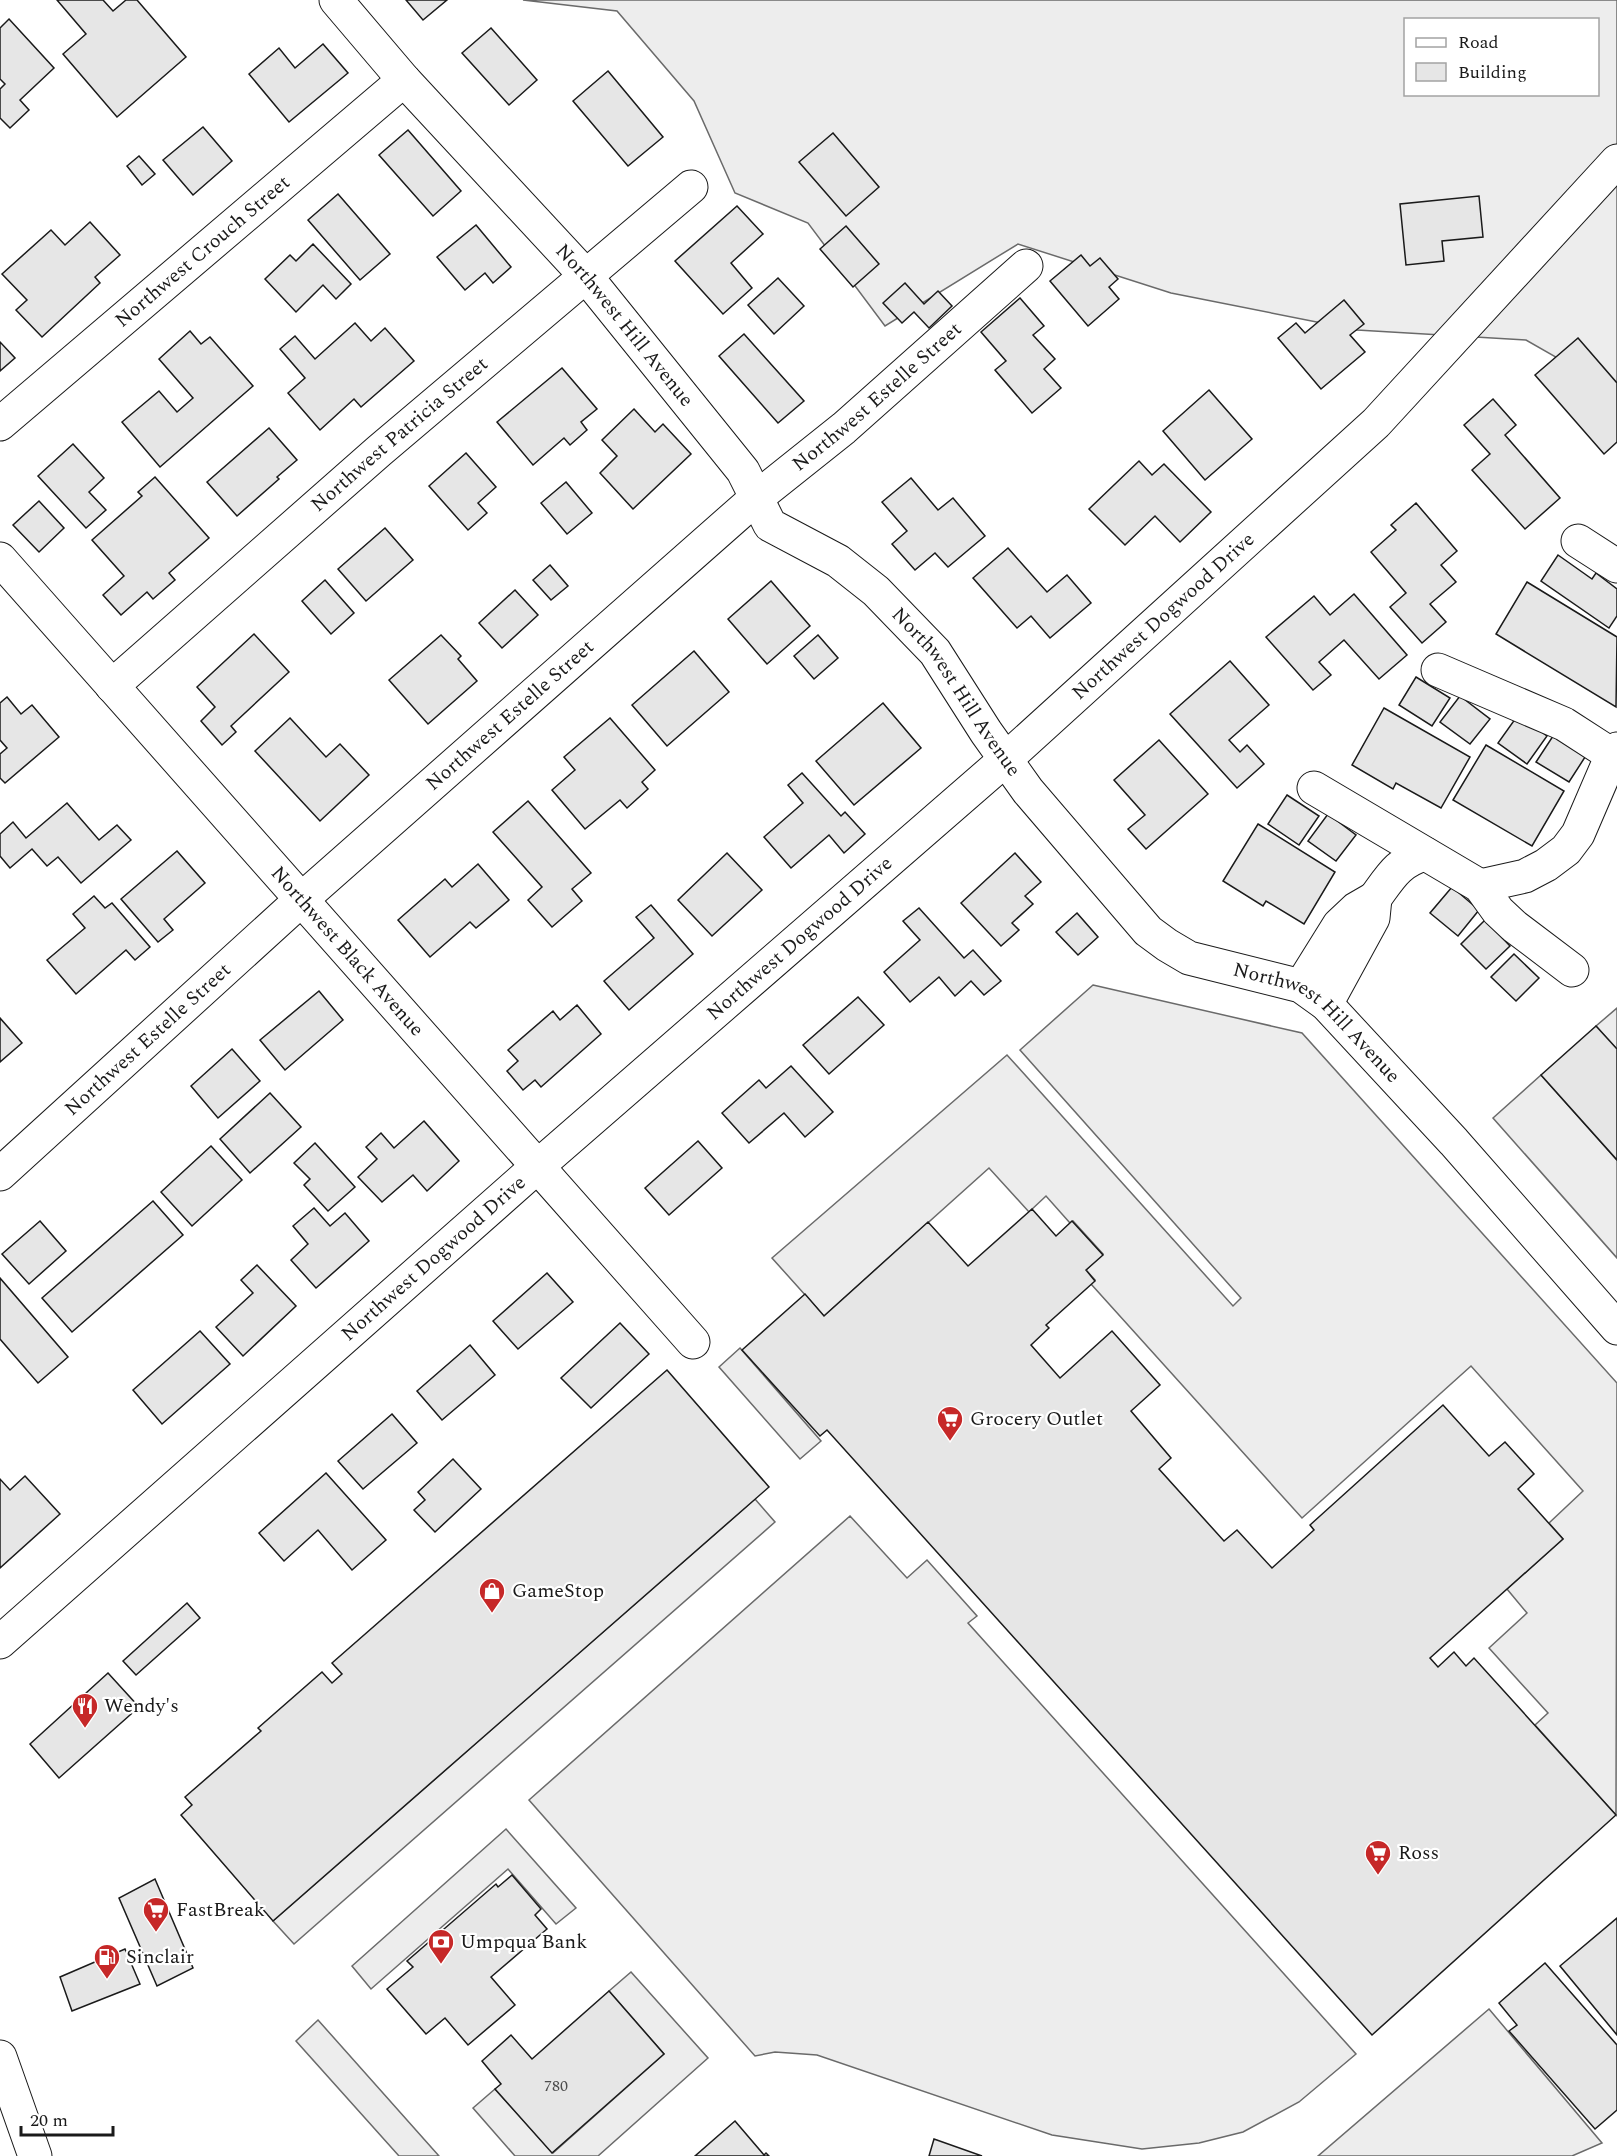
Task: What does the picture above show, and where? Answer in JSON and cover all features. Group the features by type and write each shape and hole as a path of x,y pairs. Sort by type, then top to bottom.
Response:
{"street":[{"name":"Northwest Hill Avenue","path":"336,0 404,80 585,275 743,471 770,525 838,561 876,591 935,652 986,732 1028,791 1148,931 1189,958 1313,995 1454,1142 1617,1328"},
{"name":"Northwest Crouch Street","path":"0,424 404,80"},
{"name":"Northwest Dogwood Drive","path":"0,1642 538,1166 1006,759 1376,423 1617,161"},
{"name":"Northwest Patricia Street","path":"112,686 378,451 690,187"},
{"name":"Northwest Estelle Street","path":"0,1174 302,899 755,499 844,428 1026,266"},
{"path":"1578,542 1617,566"},
{"name":"Northwest Black Avenue","path":"0,559 693,1342"},
{"path":"1438,670 1564,724 1614,752 1578,834 1566,850 1546,865 1525,876 1480,886"},
{"path":"1314,788 1480,886 1498,911 1514,926 1572,970"},
{"path":"1313,995 1373,918 1375,898 1395,870 1411,858 1425,854"},
{"path":"0,2057 34,2156"}],"shaded area":[{"path":"523,0 1617,0 1617,392 1526,340 1357,330 1171,293 1018,244 885,326 808,223 735,193 694,101 617,11"},
{"path":"1093,985 1302,1033 1617,1383 1616,1815 1535,1725 1548,1713 1489,1648 1527,1613 1507,1589 1563,1539 1549,1523 1583,1491 1471,1366 1302,1518 1091,1284 1095,1280 1086,1270 1103,1254 1073,1221 1070,1223 1046,1196 1029,1212 989,1168 824,1316 772,1258 1007,1055 1233,1306 1241,1298 1020,1050"},
{"path":"1617,1008 1617,1049 1596,1026"},
{"path":"1541,1075 1617,1160 1617,1258 1493,1118"},
{"path":"740,1348 821,1441 800,1459 719,1367"},
{"path":"755,1499 775,1522 294,1944 273,1921"},
{"path":"850,1516 907,1578 927,1560 977,1616 968,1623 1356,2054 1299,2102 1243,2132 1199,2143 1142,2149 1052,2135 817,2055 775,2052 755,2056 529,1800"},
{"path":"506,1829 576,1908 556,1924 508,1869 371,1989 352,1966"},
{"path":"631,1972 708,2058 598,2156 515,2156 473,2108 495,2089 553,2153 664,2054 609,1991"},
{"path":"1489,2009 1602,2143 1572,2156 1318,2156"},
{"path":"318,2020 439,2156 399,2156 296,2041"}],"building":[{"path":"57,0 103,0 113,11 126,0 137,0 186,57 117,117 63,54 86,34"},
{"path":"406,0 447,0 423,20"},
{"path":"9,19 54,68 20,100 29,110 10,128 0,118 0,89 5,84 0,79 0,28"},
{"path":"491,28 537,80 509,105 462,53"},
{"path":"323,44 348,73 289,122 249,74 279,48 295,68"},
{"path":"608,71 663,137 628,166 573,101"},
{"path":"203,127 232,161 193,195 163,160"},
{"path":"408,130 461,191 433,216 379,155"},
{"path":"833,133 879,187 846,216 799,162"},
{"path":"139,156 155,174 142,185 127,166"},
{"path":"338,194 390,254 360,280 308,220"},
{"path":"1479,196 1483,237 1442,241 1444,261 1406,265 1400,204"},
{"path":"737,206 763,234 731,263 752,288 723,314 675,261"},
{"path":"90,222 120,255 95,277 100,283 42,337 16,310 27,300 2,274 51,230 65,245"},
{"path":"476,225 511,267 493,283 485,273 465,290 437,257"},
{"path":"846,226 879,264 853,287 820,249"},
{"path":"313,244 351,284 336,299 323,285 296,312 265,279 290,255 296,261"},
{"path":"1081,255 1090,266 1100,258 1118,279 1109,287 1119,299 1088,326 1050,281"},
{"path":"778,278 804,306 774,334 748,305"},
{"path":"905,283 924,304 938,291 952,306 929,328 914,312 902,323 883,303"},
{"path":"1020,298 1044,326 1033,335 1055,359 1044,369 1061,388 1032,413 995,370 1006,361 981,332"},
{"path":"1344,300 1364,324 1350,335 1365,352 1321,389 1278,338 1296,323 1305,333"},
{"path":"355,323 371,341 385,328 414,361 361,407 354,399 320,430 288,393 305,378 280,349 295,336 315,359"},
{"path":"190,331 201,344 210,337 253,386 160,467 122,422 159,391 177,412 193,398 159,359"},
{"path":"744,334 804,401 778,423 719,356"},
{"path":"1578,338 1617,383 1617,442 1604,454 1535,375"},
{"path":"0,342 15,358 0,371"},
{"path":"562,368 597,409 581,422 587,430 570,445 564,438 533,465 497,422"},
{"path":"1209,390 1252,439 1205,480 1163,431"},
{"path":"1493,399 1516,425 1505,435 1560,498 1525,529 1472,470 1490,454 1464,425"},
{"path":"634,409 655,432 663,424 691,454 633,509 600,473 617,456 602,440"},
{"path":"269,428 297,460 237,516 207,482"},
{"path":"73,444 104,478 89,492 106,510 86,528 38,476"},
{"path":"466,453 496,487 478,503 487,513 468,530 429,486"},
{"path":"1139,461 1152,475 1164,464 1211,512 1180,542 1155,516 1125,545 1089,509"},
{"path":"155,477 209,538 169,573 175,580 153,599 147,592 121,615 103,595 124,576 92,540 142,496 138,492"},
{"path":"911,478 938,510 953,498 985,536 948,567 935,553 915,570 892,544 907,531 882,502"},
{"path":"566,482 592,513 567,534 541,503"},
{"path":"39,501 64,528 39,552 13,525"},
{"path":"1416,503 1457,551 1441,565 1456,582 1430,604 1446,622 1422,643 1390,607 1406,593 1371,552 1396,530 1391,525"},
{"path":"385,528 413,560 366,601 338,569"},
{"path":"1008,548 1047,592 1067,575 1091,603 1050,638 1031,616 1017,628 973,578"},
{"path":"1558,555 1592,579 1596,573 1617,589 1617,616 1609,628 1541,581"},
{"path":"550,565 568,586 551,600 533,580"},
{"path":"325,580 354,613 331,634 302,601"},
{"path":"771,581 810,626 767,664 728,619"},
{"path":"1527,582 1617,637 1616,707 1496,634"},
{"path":"515,590 538,615 502,648 479,623"},
{"path":"1354,594 1407,655 1379,679 1344,640 1319,662 1331,675 1313,690 1266,637 1314,596 1330,615"},
{"path":"254,634 289,672 231,726 236,732 222,745 201,721 215,707 197,687"},
{"path":"441,635 461,656 458,659 477,681 428,724 389,680"},
{"path":"818,635 838,658 814,679 794,656"},
{"path":"694,651 729,692 667,746 632,705"},
{"path":"1230,661 1269,705 1229,740 1240,752 1247,745 1264,764 1237,788 1170,714"},
{"path":"1416,677 1450,698 1432,726 1399,705"},
{"path":"1460,696 1490,719 1470,744 1440,722"},
{"path":"7,697 21,714 32,705 59,737 5,783 0,778 0,754 7,748 0,740 0,703"},
{"path":"883,703 921,748 854,805 816,761"},
{"path":"1384,708 1470,757 1441,808 1396,783 1393,789 1352,765"},
{"path":"1518,715 1547,736 1527,764 1498,743"},
{"path":"290,718 326,757 340,744 369,775 320,821 255,751"},
{"path":"610,718 655,770 642,782 648,789 627,808 620,800 585,829 552,790 575,770 564,757"},
{"path":"1555,733 1587,754 1569,782 1536,762"},
{"path":"1159,740 1208,794 1146,849 1128,829 1145,815 1114,780"},
{"path":"1486,745 1564,791 1532,846 1453,800"},
{"path":"802,773 841,816 845,812 865,834 844,853 829,835 791,868 764,837 803,803 788,785"},
{"path":"1287,795 1319,816 1299,845 1268,824"},
{"path":"528,801 591,873 572,889 582,901 552,927 528,900 542,887 493,832"},
{"path":"67,803 99,840 117,825 131,840 81,883 58,857 47,866 32,849 10,868 0,856 0,834 13,822 26,838"},
{"path":"1328,814 1356,835 1336,861 1308,841"},
{"path":"1258,824 1335,872 1304,924 1266,901 1263,906 1223,881"},
{"path":"177,851 205,883 164,919 173,930 158,942 121,899"},
{"path":"727,853 762,890 712,936 678,900"},
{"path":"1015,853 1041,882 1025,896 1033,904 1012,923 1019,930 1001,946 961,903"},
{"path":"478,864 509,900 476,928 470,922 430,957 398,920 445,879 452,887"},
{"path":"1452,887 1479,910 1458,936 1430,913"},
{"path":"94,896 105,908 112,903 150,947 135,960 126,950 76,994 47,960 85,928 73,914"},
{"path":"651,905 693,954 629,1010 604,981 654,938 636,917"},
{"path":"919,908 964,958 973,950 1001,981 984,995 971,981 955,996 939,977 910,1002 884,972 920,940 903,921"},
{"path":"1077,913 1098,937 1078,955 1056,932"},
{"path":"1485,920 1510,946 1486,969 1461,944"},
{"path":"1514,954 1539,978 1516,1001 1491,977"},
{"path":"319,991 343,1020 285,1070 260,1040"},
{"path":"858,997 884,1025 829,1074 803,1045"},
{"path":"577,1005 601,1034 541,1087 535,1080 523,1090 507,1071 518,1061 508,1050 553,1011 560,1020"},
{"path":"0,1018 22,1043 0,1062"},
{"path":"1596,1026 1617,1049 1617,1160 1541,1075"},
{"path":"232,1049 260,1081 218,1118 191,1086"},
{"path":"791,1066 833,1112 805,1137 784,1113 749,1143 722,1113 759,1080 766,1088"},
{"path":"270,1093 301,1127 250,1173 220,1139"},
{"path":"424,1121 459,1161 427,1191 413,1175 382,1202 358,1177 377,1159 366,1147 381,1133 394,1148"},
{"path":"698,1141 722,1168 669,1215 645,1188"},
{"path":"315,1143 355,1187 328,1211 304,1185 310,1179 294,1163"},
{"path":"211,1146 242,1180 192,1226 161,1192"},
{"path":"153,1201 183,1235 72,1332 42,1298"},
{"path":"314,1208 330,1226 345,1213 369,1241 316,1288 291,1260 308,1244 293,1226"},
{"path":"1032,1209 1056,1236 1072,1221 1103,1255 1086,1270 1095,1281 1046,1325 1049,1328 1031,1345 1060,1378 1112,1331 1160,1385 1131,1411 1171,1458 1159,1469 1224,1541 1237,1530 1272,1568 1314,1530 1310,1525 1443,1405 1489,1456 1505,1442 1534,1474 1518,1489 1563,1539 1430,1658 1438,1667 1454,1652 1466,1666 1474,1658 1616,1815 1372,2035 827,1430 820,1436 742,1350 805,1294 824,1316 928,1222 968,1266"},
{"path":"40,1221 66,1251 29,1284 2,1254"},
{"path":"257,1265 296,1306 243,1356 216,1327 253,1293 241,1280"},
{"path":"547,1273 573,1302 518,1349 493,1321"},
{"path":"0,1278 68,1357 38,1383 0,1339"},
{"path":"620,1323 649,1354 591,1408 561,1378"},
{"path":"200,1331 230,1364 162,1424 133,1390"},
{"path":"470,1345 495,1375 442,1420 417,1391"},
{"path":"667,1370 769,1487 273,1921 181,1815 192,1805 185,1797 261,1731 258,1728 322,1672 332,1683 342,1674 332,1663"},
{"path":"392,1414 417,1443 363,1489 338,1461"},
{"path":"453,1459 481,1489 435,1532 414,1510 425,1500 418,1492"},
{"path":"326,1473 386,1540 352,1570 318,1530 284,1561 259,1533"},
{"path":"25,1476 60,1514 0,1568 0,1479 10,1490"},
{"path":"187,1603 200,1618 136,1675 123,1661"},
{"path":"108,1673 139,1707 59,1778 30,1744"},
{"path":"512,1875 541,1909 535,1915 547,1929 491,1977 515,2005 468,2045 445,2018 426,2034 387,1989 413,1967 407,1961 496,1884 498,1887"},
{"name":"FastBreak","path":"155,1879 193,1968 157,1986 119,1898"},
{"path":"1617,1918 1617,2035 1560,1966"},
{"path":"125,1949 140,1984 72,2011 60,1977"},
{"path":"1545,1963 1617,2045 1617,2110 1595,2129 1509,2031 1517,2025 1499,2003"},
{"path":"609,1991 664,2054 552,2153 495,2089 501,2084 482,2061 511,2035 532,2059"},
{"path":"735,2121 764,2155 766,2153 769,2156 695,2156"},
{"path":"934,2139 982,2156 929,2156"}],"place":[{"name":"Grocery Outlet","path":"950,1442"},
{"name":"GameStop","path":"492,1614"},
{"name":"Wendy's","path":"85,1729"},
{"name":"Ross","path":"1378,1876"},
{"name":"FastBreak","path":"156,1933"},
{"name":"Umpqua Bank","path":"441,1965"},
{"name":"Sinclair","path":"107,1980"}]}
